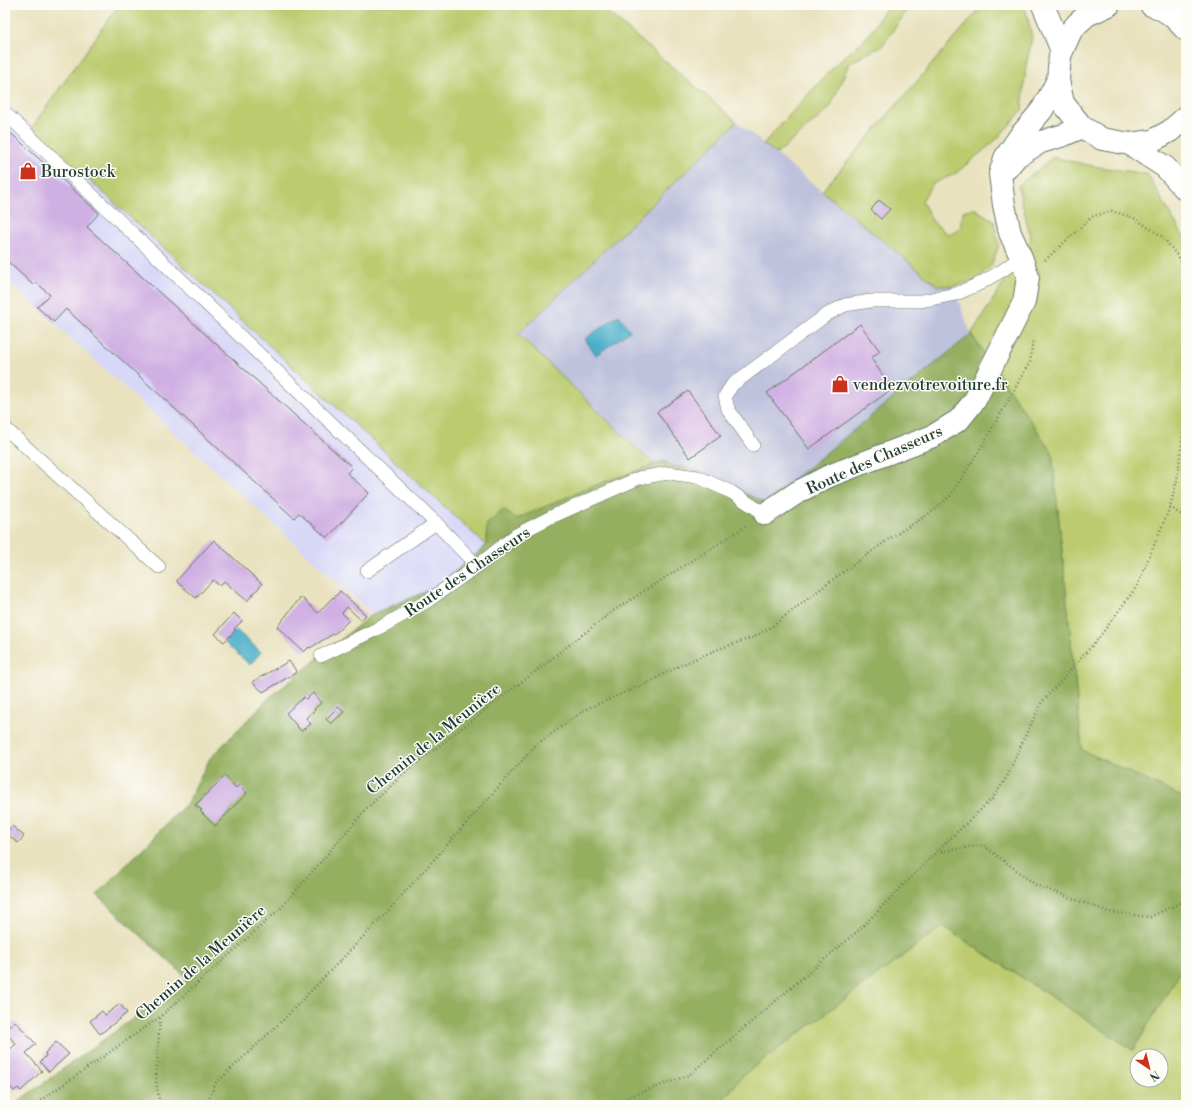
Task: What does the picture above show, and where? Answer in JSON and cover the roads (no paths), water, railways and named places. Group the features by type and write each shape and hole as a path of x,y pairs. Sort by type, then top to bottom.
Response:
{"street":[{"path":"1043,5 1062,51"},
{"path":"1151,5 1168,12 1184,28"},
{"path":"1184,28 1185,5"},
{"path":"1105,6 1087,15 1077,24 1062,51 1060,56 1058,80 1063,103 1082,126 1102,139 1130,144 1152,141 1170,132 1186,120"},
{"name":"Route des Chasseurs","path":"765,514 798,492 829,476 933,436 959,420 976,400 1024,302 1028,277 1010,233 1004,205 1000,174 1005,158 1020,136 1042,110 1058,80"},
{"path":"1000,174 1018,156 1041,142 1064,135 1082,126"},
{"path":"1130,144 1165,167 1186,190"}],"lane":[{"path":"5,113 118,218 436,523 477,566"},
{"path":"753,445 728,408 725,396 732,385 826,315 845,305 871,301 921,301 956,294 985,281 1021,257"},
{"path":"5,428 159,567"},
{"name":"Route des Chasseurs","path":"321,656 383,626 429,600 477,566 516,535 639,478 668,473 698,477 731,492 765,514"},
{"path":"367,571 436,523"}],"water":[{"path":"619,315 630,331 596,355 585,339"},
{"path":"236,630 261,652 250,665 224,642"}],"place":[{"name":"Burostock","path":"28,171"},
{"name":"vendezvotrevoiture.fr","path":"840,384"}]}
